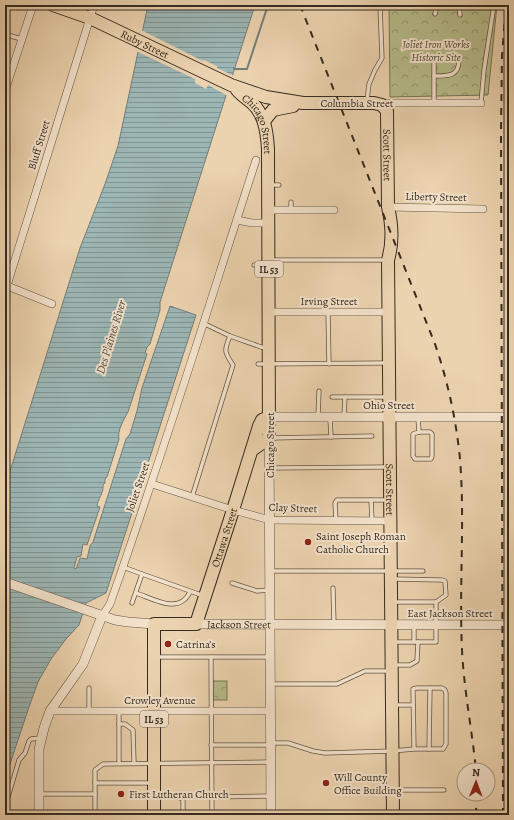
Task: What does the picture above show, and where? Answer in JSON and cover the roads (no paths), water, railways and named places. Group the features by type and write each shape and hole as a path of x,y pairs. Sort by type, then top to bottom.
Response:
{"main road":[{"name":"Ruby Street","path":"53,5 90,18 233,86"},
{"name":"Columbia Street","path":"233,86 245,89 266,98 303,103 366,103 382,105"},
{"name":"Chicago Street","path":"233,86 242,96 257,108 264,121 268,138 274,185 269,210 270,348 264,364 269,417 269,438"},
{"path":"264,121 269,114 277,108 303,103"},
{"name":"Scott Street","path":"382,105 387,111 388,207 391,218 391,249 388,260 393,814"},
{"name":"Ottawa Street","path":"196,624 259,426 262,420 269,417"},
{"path":"252,450 269,438"},
{"name":"Jackson Street","path":"154,624 196,624"},
{"name":"IL 53","path":"154,624 154,815"}],"street":[{"path":"5,91 33,5"},
{"name":"Bluff Street","path":"6,288 94,5"},
{"name":"Columbia Street","path":"382,105 392,103 481,103"},
{"name":"Joliet Street","path":"39,815 39,749 41,738 50,712 83,664 102,616 110,604 152,484 205,324 256,160"},
{"name":"Liberty Street","path":"388,207 483,209"},
{"path":"269,210 334,210"},
{"path":"237,220 252,223 269,223"},
{"path":"6,288 52,304"},
{"name":"Irving Street","path":"269,312 389,312"},
{"name":"Ohio Street","path":"269,417 509,417"},
{"name":"Chicago Street","path":"269,438 271,815"},
{"name":"Clay Street","path":"152,484 233,510 270,520 391,521"},
{"name":"Jackson Street","path":"5,582 102,616 128,622 154,624"},
{"name":"Jackson Street","path":"196,624 392,624"},
{"name":"East Jackson Street","path":"392,624 509,625"},
{"name":"Crowley Avenue","path":"50,712 270,711"},
{"path":"250,815 445,814"}],"lane":[{"path":"366,103 369,84 374,70 382,58 380,5"},
{"path":"435,14 437,5"},
{"path":"459,5 460,16"},
{"path":"481,103 494,5"},
{"path":"5,34 21,39"},
{"path":"434,60 434,103"},
{"path":"434,76 451,75 456,72 459,67 459,60"},
{"path":"291,202 291,210"},
{"path":"254,264 269,262 388,260"},
{"path":"328,312 329,364"},
{"path":"205,324 230,336 261,347 270,348"},
{"path":"192,497 233,365 226,354 225,348 230,336"},
{"path":"264,364 390,364"},
{"path":"318,417 319,391"},
{"path":"332,397 390,397"},
{"path":"344,417 345,397"},
{"path":"330,417 330,437"},
{"path":"418,417 419,432"},
{"path":"419,432 430,432 432,434 431,459 415,459 413,456 413,434 419,432"},
{"path":"269,438 372,436"},
{"path":"270,468 391,467"},
{"path":"336,520 335,503 337,500 391,500"},
{"path":"371,500 372,520"},
{"path":"123,567 190,592 205,596"},
{"path":"270,571 392,575 445,581 446,595 436,602 392,602"},
{"path":"392,575 423,571"},
{"path":"132,603 142,574"},
{"path":"232,583 257,591 270,590"},
{"path":"333,588 334,625"},
{"path":"136,593 171,605 181,603 187,598 190,592"},
{"path":"392,642 436,642 436,602"},
{"path":"270,684 337,684 365,671 410,665 417,661 414,625"},
{"path":"154,657 270,657"},
{"path":"211,657 210,711 212,815"},
{"path":"89,688 89,711"},
{"path":"429,749 430,688"},
{"path":"211,745 288,743 313,751 325,753 443,749 446,744 446,693 442,688 413,689 414,749"},
{"path":"393,705 413,705"},
{"path":"119,711 119,764"},
{"path":"120,724 125,724 133,730 134,763"},
{"path":"5,807 19,760 25,752 28,741 31,739 41,738"},
{"path":"95,815 95,770 103,764 271,762"},
{"path":"95,783 154,783"},
{"path":"393,790 444,790"},
{"path":"39,794 95,794"},
{"path":"154,795 170,795 183,799 183,815"},
{"path":"212,797 271,796"}],"water":[{"name":"Des Plaines River","path":"148,5 255,5 160,302 160,310 150,344 145,353 147,354 128,412 120,429 119,439 97,506 100,507 87,545 83,544 81,556 77,557 74,568 76,569 80,558 87,559 126,439 130,434 142,388 170,306 196,315 106,593 86,603 79,625 51,659 38,682 5,779 5,487 80,248 118,146"}],"waterway":[{"path":"234,69 247,69 268,5"}],"railway":[{"path":"300,5 435,344 451,401 460,459 462,530 462,650 475,762"},
{"path":"503,815 501,131 502,56 506,5"},
{"path":"507,659 509,642"},
{"path":"475,802 477,815"}],"place":[{"name":"Saint Joseph Roman Catholic Church","path":"308,542"},
{"name":"Catrina’s","path":"168,644"},
{"name":"Will County Office Building","path":"326,783"},
{"name":"First Lutheran Church","path":"121,794"}],"park label":[{"name":"Joliet Iron Works Historic Site","path":"436,50"}]}
